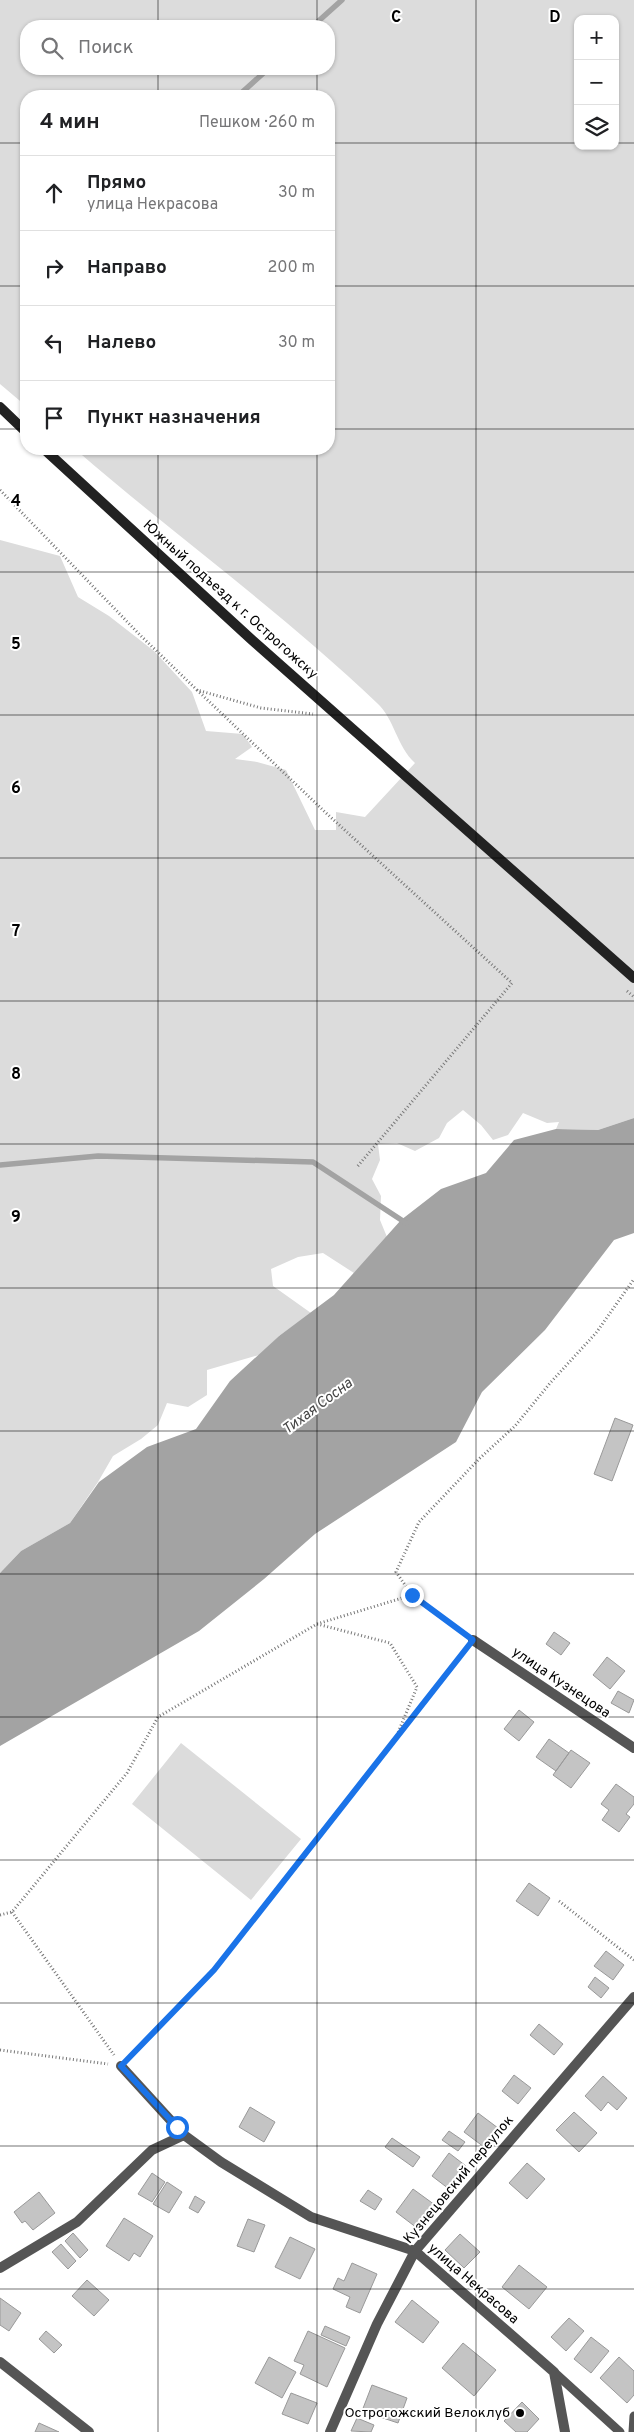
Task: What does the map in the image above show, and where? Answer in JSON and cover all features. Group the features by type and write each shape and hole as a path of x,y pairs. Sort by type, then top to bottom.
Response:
{"main road":[{"path":"0,407 20,426"},
{"name":"Южный подъезд к г. Острогожску","path":"50,455 166,563 634,978"}],"street":[{"name":"улица Кузнецова","path":"473,1640 634,1748"},
{"name":"Кузнецовский переулок","path":"330,2432 377,2324 415,2251 634,1997"},
{"name":"улица Некрасова","path":"121,2066 184,2135 221,2162 311,2217 415,2251 554,2372"},
{"path":"0,2268 76,2222 152,2150 184,2135"},
{"path":"0,2362 89,2432"},
{"path":"554,2372 565,2432"}],"lane":[{"path":"554,2372 620,2432"},
{"path":"633,2432 634,2416"}],"path":[{"path":"0,490 140,635 197,690 325,812 512,982 357,1167"},
{"path":"197,690 261,708 339,716"},
{"path":"121,2066 214,1970 473,1640 412,1595 396,1572 419,1522 480,1458 515,1426 551,1382 596,1333 634,1279"},
{"path":"0,1915 12,1912 126,1773 158,1717 317,1624 412,1595"},
{"path":"317,1624 390,1644 417,1687 395,1739"},
{"path":"559,1901 634,1960"},
{"path":"12,1912 121,2066"},
{"path":"0,2050 121,2066"}],"shaded area":[{"path":"0,0 634,0 634,1118 598,1130 556,1129 559,1122 547,1123 523,1113 508,1135 493,1140 481,1125 463,1110 447,1123 439,1138 415,1151 397,1143 378,1144 380,1160 372,1179 381,1196 380,1220 387,1237 354,1273 323,1253 298,1257 271,1269 273,1286 311,1313 279,1336 259,1355 207,1370 207,1395 188,1407 167,1403 158,1425 141,1439 113,1456 70,1523 21,1551 0,1573 0,540 60,556 78,597 109,616 154,651 192,692 206,731 243,734 252,747 235,759 257,762 286,770 315,830 336,830 336,812 365,817 415,763 404,749 383,709 341,669 266,605 82,455 335,455 335,90 20,90 20,401 0,384"},
{"path":"181,1743 301,1839 251,1900 132,1804"}],"water":[{"name":"Тихая Сосна","path":"634,1118 634,1233 614,1240 545,1330 482,1392 456,1442 315,1534 264,1579 199,1631 0,1746 0,1573 21,1551 70,1523 99,1482 147,1447 196,1429 230,1381 279,1336 334,1295 401,1220 441,1189 486,1173 514,1140 556,1129 598,1130"}],"building":[{"path":"615,1418 633,1425 612,1481 594,1474"},
{"path":"554,1632 570,1643 561,1655 546,1644"},
{"path":"607,1657 625,1671 610,1689 593,1675"},
{"path":"618,1691 634,1700 629,1713 611,1703"},
{"path":"519,1710 534,1722 519,1741 504,1729"},
{"path":"549,1739 569,1753 556,1771 536,1757"},
{"path":"571,1750 590,1763 571,1788 553,1775"},
{"path":"616,1784 634,1797 634,1804 626,1814 630,1817 619,1832 602,1820 609,1810 601,1804"},
{"path":"529,1883 550,1898 538,1916 516,1901"},
{"path":"606,1951 624,1965 613,1980 594,1966"},
{"path":"595,1977 609,1988 601,1998 588,1987"},
{"path":"539,2024 563,2044 554,2055 530,2035"},
{"path":"514,2075 531,2088 518,2104 502,2091"},
{"path":"603,2076 627,2098 617,2110 608,2102 601,2111 585,2096"},
{"path":"250,2107 275,2122 264,2142 239,2127"},
{"path":"574,2112 597,2133 579,2152 556,2130"},
{"path":"478,2113 498,2128 484,2147 464,2132"},
{"path":"449,2131 465,2142 458,2151 442,2140"},
{"path":"392,2138 420,2157 413,2167 385,2147"},
{"path":"449,2153 466,2166 449,2189 432,2176"},
{"path":"527,2163 545,2179 527,2199 509,2183"},
{"path":"152,2173 165,2182 152,2202 138,2194"},
{"path":"167,2182 182,2192 169,2213 153,2204"},
{"path":"413,2189 435,2205 417,2228 396,2212"},
{"path":"368,2190 382,2199 375,2210 360,2201"},
{"path":"39,2192 55,2213 33,2230 25,2221 22,2223 14,2212"},
{"path":"195,2196 205,2202 198,2213 189,2208"},
{"path":"124,2218 153,2236 140,2257 134,2253 129,2261 106,2246"},
{"path":"248,2219 265,2225 254,2252 237,2246"},
{"path":"73,2233 88,2250 80,2258 65,2241"},
{"path":"460,2234 480,2252 464,2268 445,2250"},
{"path":"290,2237 315,2249 300,2279 275,2267"},
{"path":"61,2244 76,2261 68,2269 52,2252"},
{"path":"352,2263 377,2274 360,2313 346,2307 350,2297 333,2289 338,2278 344,2281"},
{"path":"519,2265 547,2287 529,2309 502,2287"},
{"path":"87,2280 109,2300 94,2316 72,2296"},
{"path":"0,2298 21,2313 9,2331 0,2325"},
{"path":"412,2300 439,2322 423,2343 395,2322"},
{"path":"569,2318 584,2331 566,2351 551,2337"},
{"path":"325,2326 350,2337 346,2346 321,2335"},
{"path":"46,2331 62,2345 54,2353 39,2339"},
{"path":"308,2331 345,2348 327,2387 300,2374 304,2365 294,2361"},
{"path":"591,2337 609,2351 591,2373 574,2359"},
{"path":"463,2343 496,2370 474,2396 442,2368"},
{"path":"269,2357 296,2372 282,2398 255,2383"},
{"path":"619,2357 634,2371 634,2395 627,2403 600,2378"},
{"path":"372,2385 407,2398 398,2423 362,2411"},
{"path":"291,2393 317,2403 308,2424 282,2414"},
{"path":"522,2402 539,2419 527,2432 516,2432 504,2421"},
{"path":"357,2418 374,2425 371,2432 351,2431"},
{"path":"39,2423 59,2432 35,2432"}],"waterway":[{"path":"320,20 342,0"},
{"path":"245,90 261,75"},
{"path":"0,1165 98,1156 313,1162 406,1223"}],"place":[{"name":"Острогожский Велоклуб","path":"520,2413"}],"route":[{"path":"177,2127 121,2066 214,1970 473,1640 412,1595"}]}
